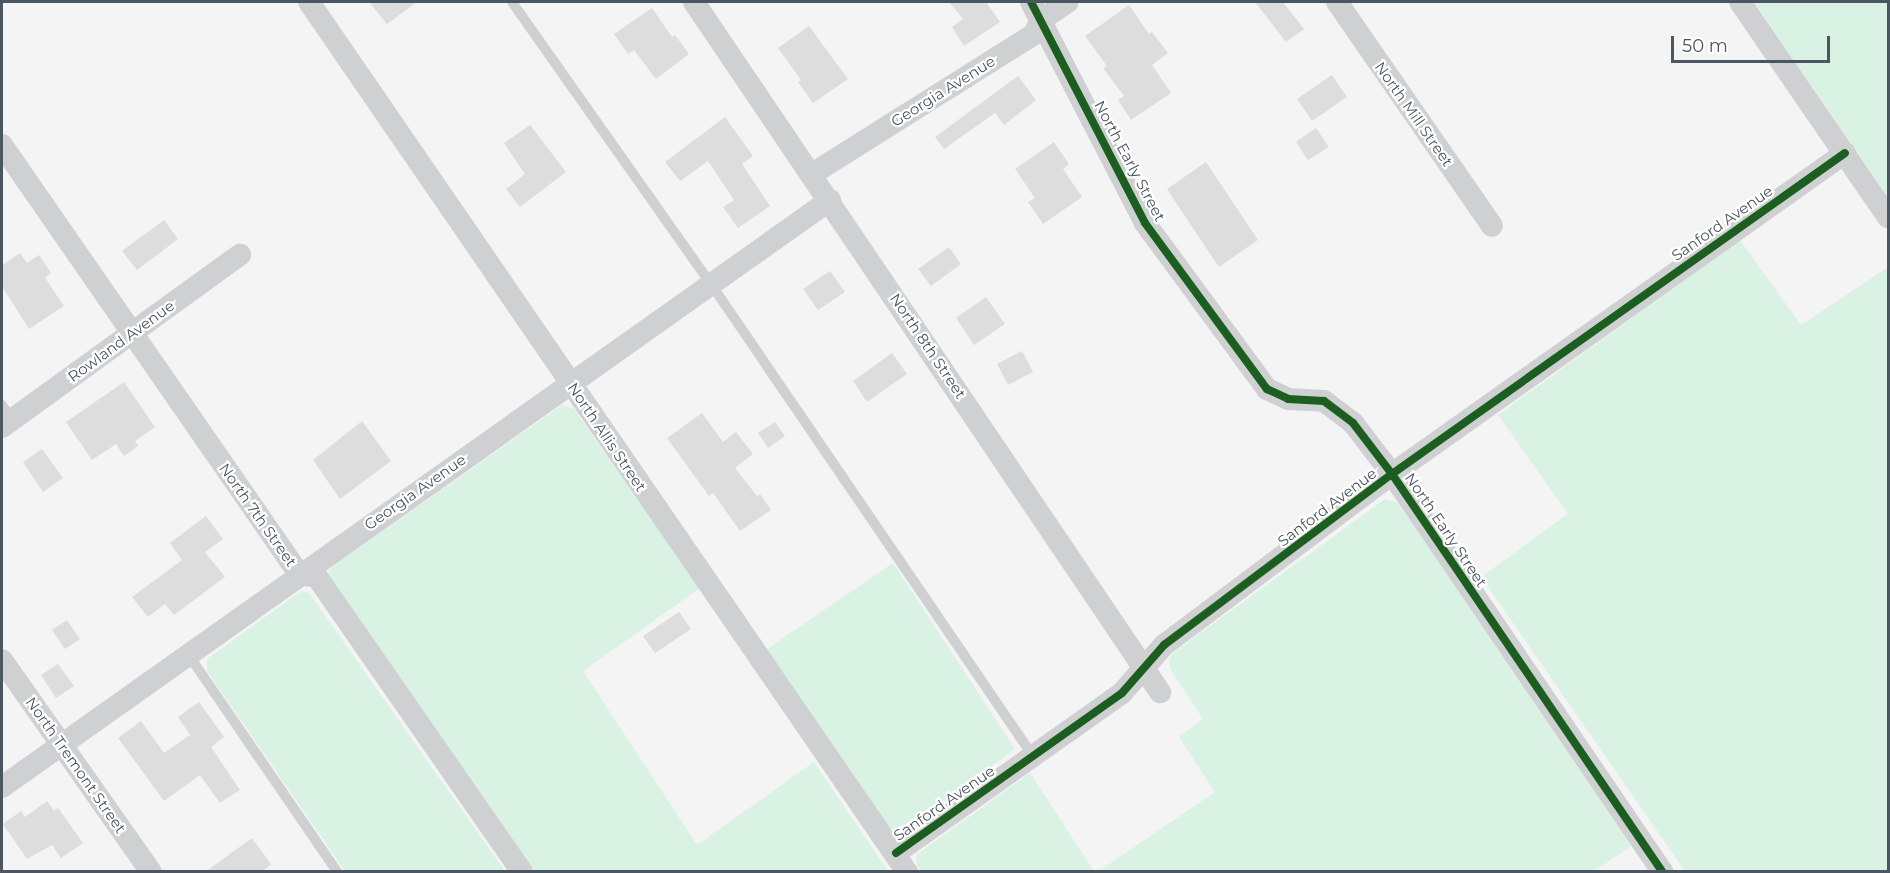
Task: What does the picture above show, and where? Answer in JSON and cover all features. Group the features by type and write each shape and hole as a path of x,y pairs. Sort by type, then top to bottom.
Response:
{"street":[{"name":"North Allis Street","path":"309,2 901,862"},
{"name":"North 8th Street","path":"694,2 830,200 1160,692"},
{"name":"Georgia Avenue","path":"812,174 1034,34 1036,11 1068,2"},
{"name":"North Mill Street","path":"1337,2 1492,226"},
{"path":"1740,2 1888,217"},
{"name":"North Early Street","path":"1036,11 1145,223 1266,389 1288,399 1324,401 1353,423 1392,474 1662,872"},
{"name":"North 7th Street","path":"2,145 299,574 317,577 522,872"},
{"name":"Sanford Avenue","path":"901,862 1033,756 1122,693 1164,645 1392,474 1845,153"},
{"name":"Georgia Avenue","path":"2,788 299,574 830,200"},
{"name":"Rowland Avenue","path":"5,417 131,334 240,255"},
{"name":"North Tremont Street","path":"2,660 151,872"}],"lane":[{"path":"512,2 711,284 1033,756"},
{"path":"188,654 338,872"}],"green space":[{"path":"1754,2 1888,2 1888,197"},
{"path":"1740,240 1801,325 1888,267 1888,871 1685,871 1481,577 1568,514 1498,415"},
{"path":"562,405 574,409 700,588 583,671 697,845 814,762 888,871 534,871 327,575 332,567"},
{"path":"1385,499 1396,502 1407,516 1631,846 1593,872 1099,871 1215,792 1179,737 1203,719 1171,670 1169,660 1174,652"},
{"path":"893,563 1015,749 907,829 894,831 884,822 767,649"},
{"path":"301,591 309,593 505,871 345,871 207,671 207,659"},
{"path":"1030,773 1094,871 921,871 917,866 916,855"}],"building":[{"path":"369,2 417,2 387,24"},
{"path":"949,2 986,2 1000,22 964,46 952,27 963,19"},
{"path":"1255,2 1283,2 1304,29 1286,42"},
{"path":"1129,5 1149,34 1152,32 1168,53 1152,65 1171,93 1131,120 1118,100 1124,96 1103,68 1107,66 1085,36"},
{"path":"652,8 672,37 675,35 689,54 656,79 634,50 628,54 614,34"},
{"path":"809,26 848,79 813,103 798,82 801,80 778,48"},
{"path":"1332,75 1347,97 1312,121 1297,99"},
{"path":"1018,76 1036,100 1004,125 995,113 944,149 935,137"},
{"path":"725,117 753,156 742,164 770,206 738,228 723,207 734,200 708,161 680,181 665,162"},
{"path":"530,125 566,172 520,207 506,189 525,174 504,143"},
{"path":"1316,128 1329,147 1308,160 1296,142"},
{"path":"1054,142 1069,164 1063,169 1082,197 1043,224 1028,202 1035,198 1015,169"},
{"path":"1206,162 1258,240 1219,267 1167,189"},
{"path":"164,220 178,239 137,270 122,251"},
{"path":"949,247 961,264 931,286 918,269"},
{"path":"20,253 27,263 39,255 51,273 45,278 64,306 29,329 2,286 2,265"},
{"path":"830,271 845,292 818,310 803,289"},
{"path":"986,297 1005,324 974,345 956,318"},
{"path":"1022,351 1033,372 1008,385 997,364"},
{"path":"892,353 907,374 867,402 853,381"},
{"path":"124,382 155,427 135,441 138,446 124,456 116,444 92,460 66,422"},
{"path":"702,413 723,442 736,432 753,454 735,468 757,496 760,494 771,510 740,531 713,493 709,496 667,438"},
{"path":"362,421 391,461 340,499 313,460"},
{"path":"775,422 785,436 768,448 758,433"},
{"path":"42,449 63,478 43,492 23,462"},
{"path":"206,516 223,539 205,552 225,577 174,615 165,604 148,617 132,597 182,560 170,543"},
{"path":"679,612 691,629 655,653 643,636"},
{"path":"67,620 80,639 65,649 52,630"},
{"path":"58,664 74,686 56,698 41,675"},
{"path":"199,702 224,737 211,747 240,790 220,803 200,775 164,801 118,738 141,721 164,753 190,735 178,717"},
{"path":"47,801 54,811 58,808 83,843 61,858 52,845 27,859 3,824 21,811 25,817"},
{"path":"252,838 271,864 262,872 205,872"}],"cycle path":[{"path":"1031,2 1145,223 1267,389 1288,399 1324,401 1353,423 1392,474 1662,872"},
{"path":"896,853 1122,693 1164,645 1392,474 1845,153"}]}
